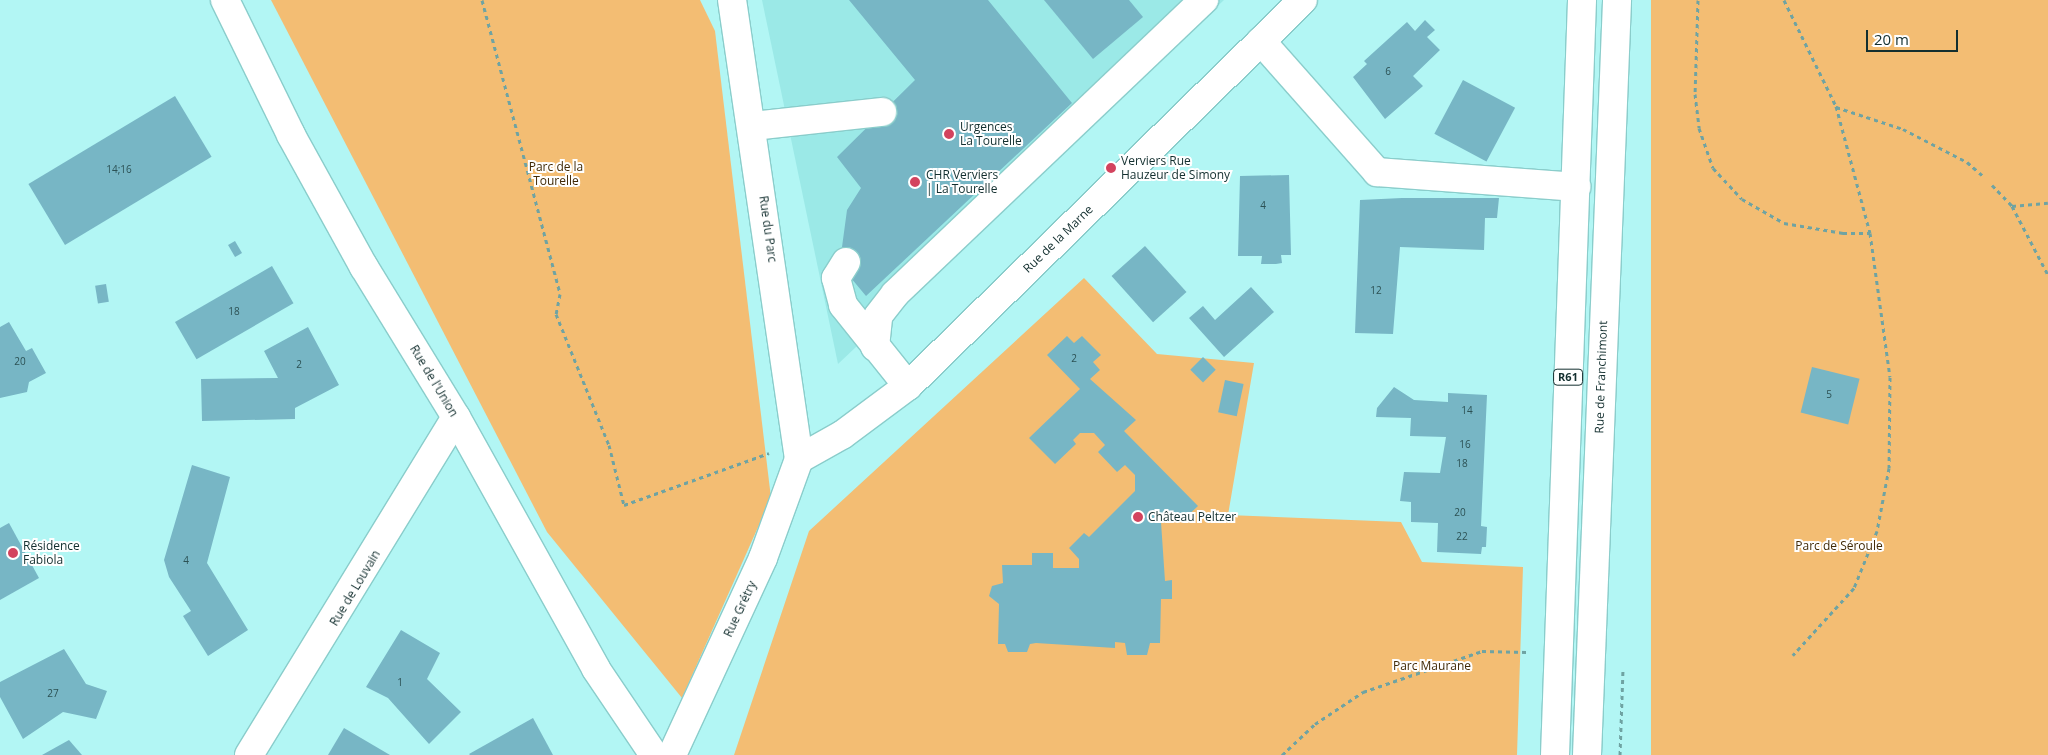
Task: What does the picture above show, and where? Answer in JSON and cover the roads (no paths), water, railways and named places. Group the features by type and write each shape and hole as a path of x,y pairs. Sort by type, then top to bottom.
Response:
{"main road":[{"name":"Rue de l'Union","path":"225,0 305,160 456,417 596,669 654,755"},
{"name":"Rue du Parc","path":"732,0 753,126 797,451"},
{"path":"875,347 878,316 895,294 1204,0"},
{"name":"Rue de la Marne","path":"797,451 842,435 908,386 1303,0"},
{"name":"R61","path":"1555,755 1582,0"},
{"name":"Rue de Franchimont","path":"1588,755 1616,0"},
{"path":"1262,41 1377,172 1576,187"},
{"path":"753,126 882,112"},
{"path":"846,262 837,270 838,295 875,347 908,386"},
{"name":"Rue de Louvain","path":"249,755 456,417"},
{"name":"Rue Grétry","path":"672,755 763,558 797,451"}],"place":[{"name":"Urgences La Tourelle","path":"949,134"},
{"name":"Verviers Rue Hauzeur de Simony","path":"1111,168"},
{"name":"CHR Verviers | La Tourelle","path":"915,182"},
{"name":"Château Peltzer","path":"1138,517"},
{"name":"Résidence Fabiola","path":"13,553"}],"park label":[{"name":"Parc de la Tourelle","path":"556,174"},
{"name":"Parc de Séroule","path":"1839,546"},
{"name":"Parc Maurane","path":"1432,666"}]}
